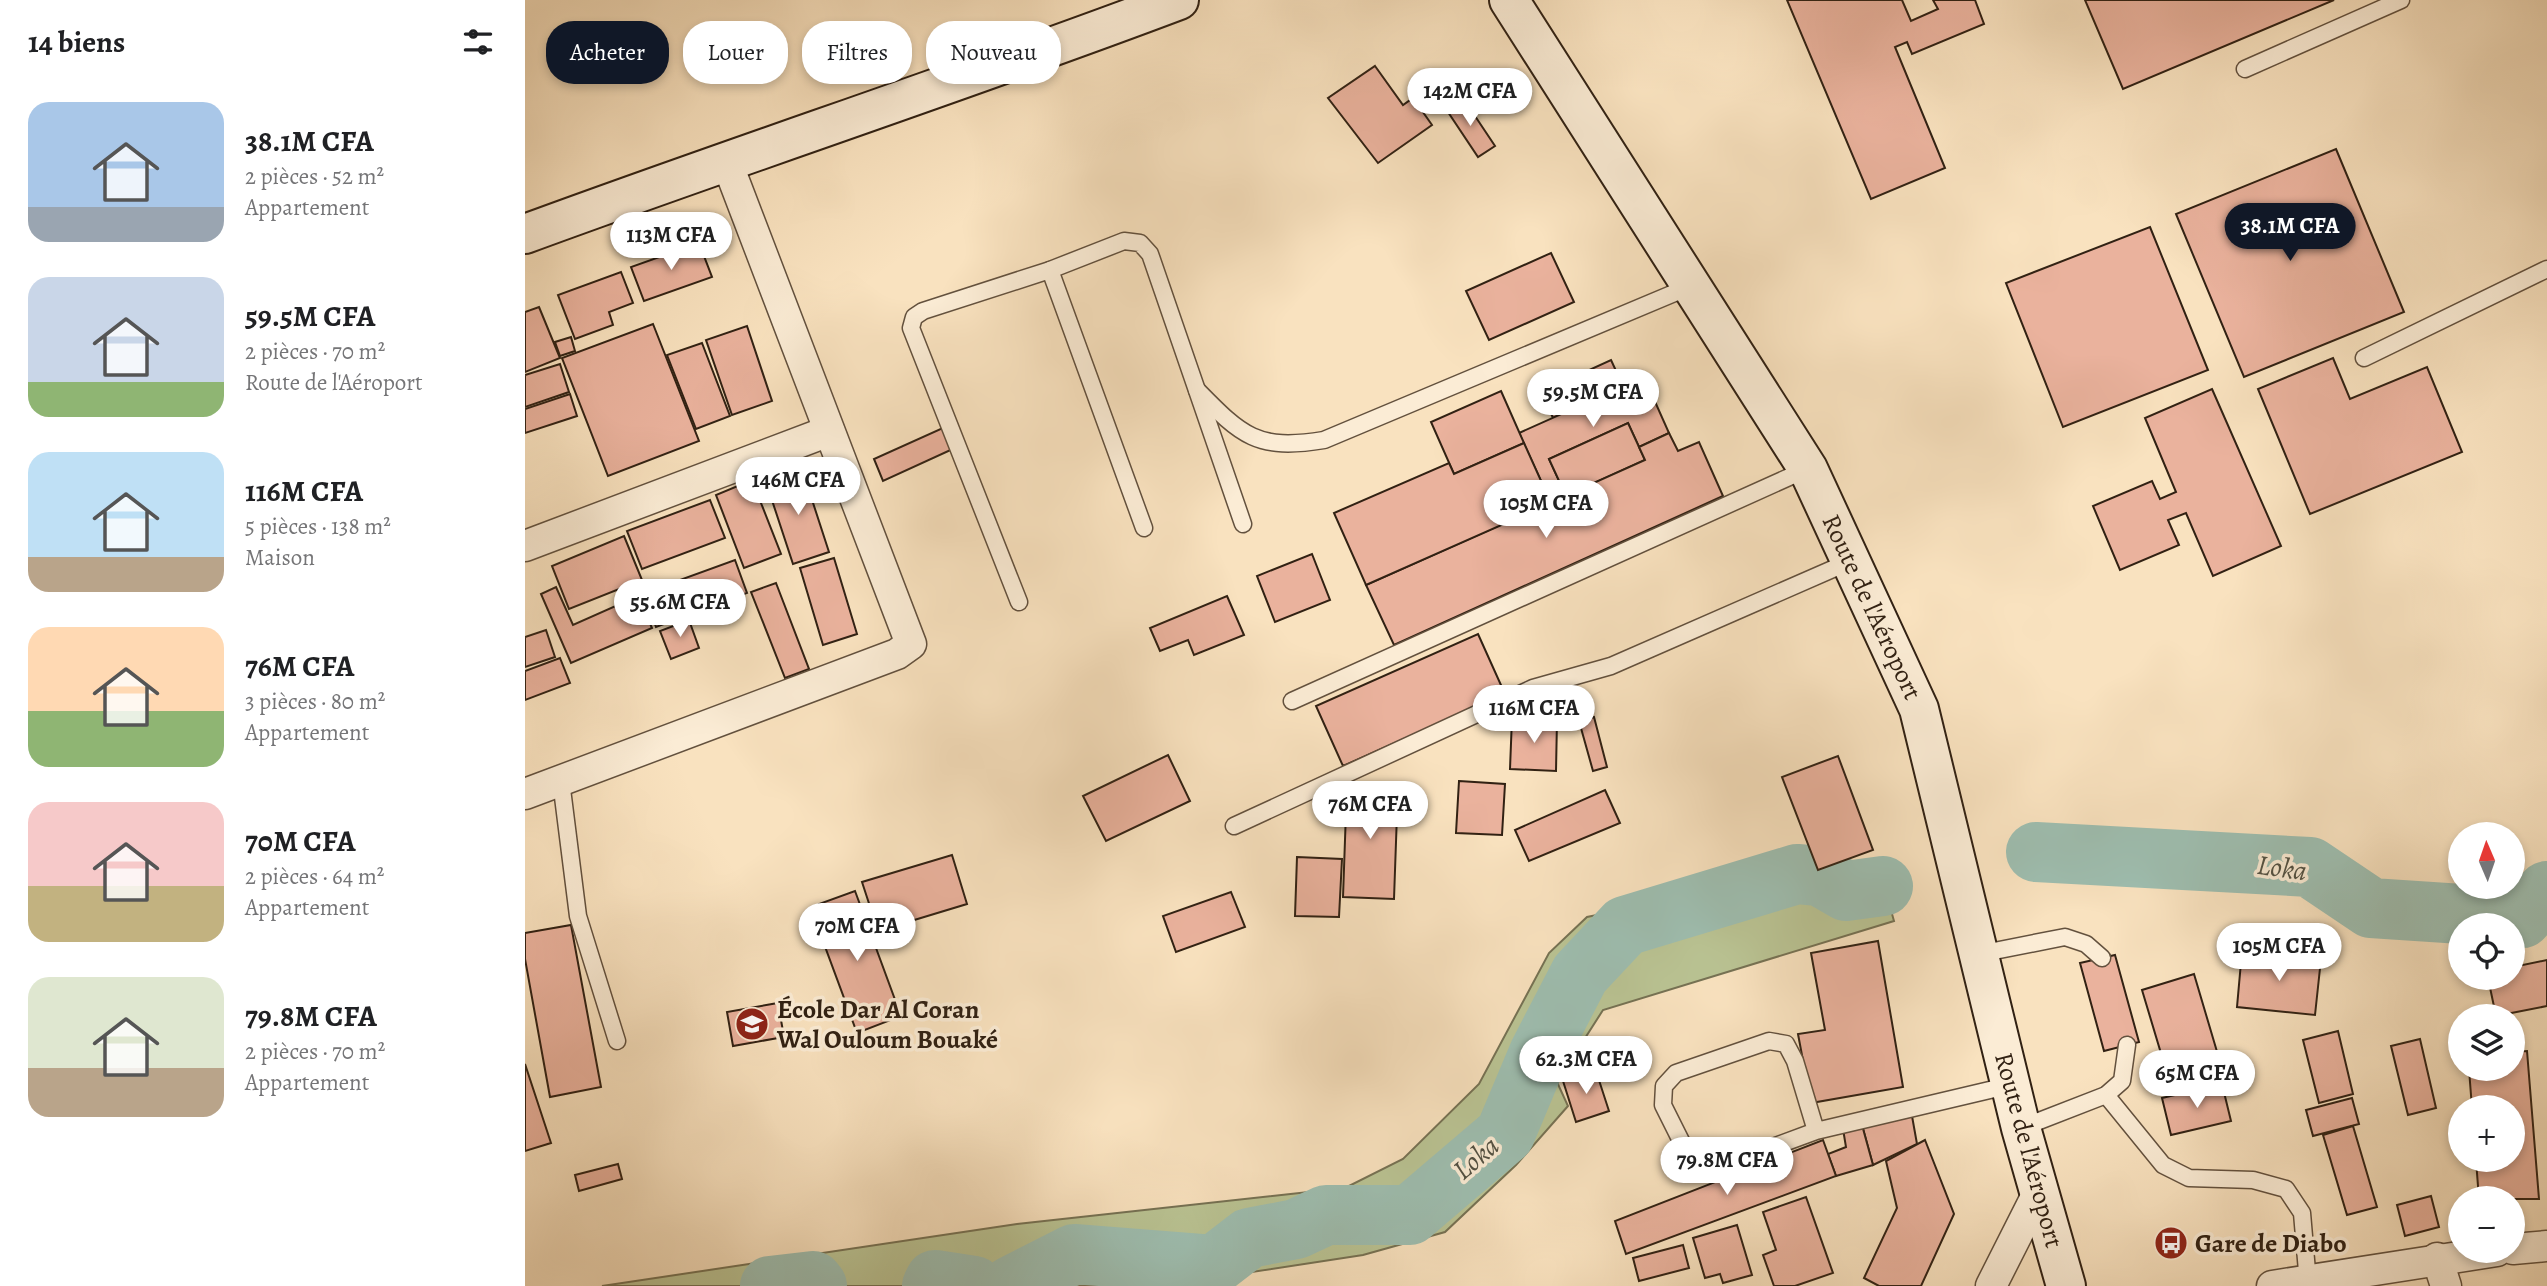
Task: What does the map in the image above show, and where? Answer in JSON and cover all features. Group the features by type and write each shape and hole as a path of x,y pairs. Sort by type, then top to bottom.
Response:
{"main road":[{"path":"525,234 726,160 993,70 1179,0"},
{"name":"Route de l'Aéroport","path":"1509,0 1808,469 1919,709 2021,1128 2066,1286"}],"street":[{"path":"525,794 897,654 911,644 726,160"},
{"path":"525,546 829,431"},
{"path":"1991,1286 2040,1189"},
{"path":"2525,1248 2547,1245"},
{"path":"2272,1286 2442,1272 2466,1263"}],"lane":[{"path":"2245,69 2401,0"},
{"path":"1019,602 911,328 914,317 923,311 1051,270 1124,241 1140,243 1150,254 1193,386 1243,524"},
{"path":"2364,358 2547,269"},
{"path":"1051,270 1144,528"},
{"path":"1193,386 1229,423 1259,442 1293,445 1324,440 1691,286"},
{"path":"1292,701 1808,469"},
{"path":"1234,826 1533,688 1611,666 1851,561"},
{"path":"561,781 578,916 617,1041"},
{"path":"1979,954 2066,937 2086,944 2102,958"},
{"path":"1816,1131 1795,1061 1786,1044 1769,1041 1676,1073 1664,1086 1663,1104 1688,1154 1704,1162 1751,1155 1816,1131 2011,1085"},
{"path":"2021,1128 2106,1095 2122,1082 2127,1045"},
{"path":"2106,1095 2163,1165 2189,1178 2253,1180 2286,1189 2302,1213 2308,1283"}],"green space":[{"path":"1877,860 1894,921 1603,1010 1557,1082 1568,1106 1516,1165 1445,1232 1363,1255 1160,1286 602,1286 1017,1224 1345,1188 1403,1159 1479,1084 1549,953 1587,917"}],"building":[{"path":"1787,0 1902,0 1911,21 1938,9 1933,0 1975,0 1984,24 1912,54 1907,42 1895,47 1945,168 1871,199"},
{"path":"2085,0 2334,0 2123,89"},
{"path":"1375,66 1403,105 1413,98 1432,125 1378,163 1328,98"},
{"path":"1463,98 1495,146 1478,157 1446,109"},
{"path":"2336,149 2404,312 2244,377 2176,214"},
{"path":"2150,227 2208,370 2063,427 2006,283"},
{"path":"699,243 712,277 644,301 631,267"},
{"path":"1551,253 1574,302 1489,340 1466,291"},
{"path":"621,272 633,303 609,312 613,325 575,339 558,295"},
{"path":"539,307 560,358 525,372 525,312"},
{"path":"653,324 699,441 608,476 562,358"},
{"path":"747,326 772,401 732,415 706,340"},
{"path":"571,337 575,351 560,356 555,342"},
{"path":"702,343 730,416 696,429 667,355"},
{"path":"2333,358 2350,399 2427,367 2462,452 2310,514 2258,389"},
{"path":"1611,360 1623,386 1553,418 1541,392"},
{"path":"560,364 569,392 525,407 525,375"},
{"path":"1644,377 1669,433 1639,447 1628,423 1549,459 1566,496 1551,503 1519,433"},
{"path":"2212,389 2281,546 2213,576 2186,513 2168,520 2179,545 2120,570 2093,506 2152,481 2160,499 2176,492 2145,418"},
{"path":"1501,391 1524,443 1454,474 1431,422"},
{"path":"570,394 577,416 525,433 525,409"},
{"path":"1628,423 1645,460 1566,496 1549,459"},
{"path":"945,427 955,448 883,481 874,459"},
{"path":"1669,433 1678,451 1699,442 1723,496 1394,645 1366,585 1645,460 1639,447"},
{"path":"1524,443 1551,503 1366,585 1334,513 1449,463 1454,474"},
{"path":"802,469 829,552 793,564 766,482"},
{"path":"752,480 781,554 744,568 716,495"},
{"path":"710,500 725,538 642,569 627,531"},
{"path":"624,536 642,580 569,609 552,566"},
{"path":"1312,554 1330,600 1275,622 1257,576"},
{"path":"834,558 857,634 823,645 800,568"},
{"path":"735,560 747,593 656,627 644,593"},
{"path":"776,583 809,669 785,678 751,592"},
{"path":"556,587 573,625 638,596 652,628 571,663 541,594"},
{"path":"1227,596 1244,635 1194,655 1188,640 1160,651 1150,628"},
{"path":"689,620 699,648 671,659 660,631"},
{"path":"546,630 555,657 525,667 525,637"},
{"path":"1478,634 1505,694 1343,766 1316,706"},
{"path":"560,658 570,683 525,700 525,671"},
{"path":"1594,717 1607,767 1593,771 1579,721"},
{"path":"1512,718 1557,720 1556,771 1510,769"},
{"path":"1168,755 1190,801 1106,841 1083,796"},
{"path":"1838,756 1873,850 1818,870 1782,777"},
{"path":"1459,781 1505,784 1502,835 1456,833"},
{"path":"1347,783 1398,785 1394,899 1343,897"},
{"path":"1605,790 1620,823 1529,861 1515,830"},
{"path":"952,855 967,904 878,931 862,882"},
{"path":"1297,857 1342,859 1339,917 1295,916"},
{"path":"855,891 901,1016 857,1033 820,933 828,930 819,904"},
{"path":"1231,892 1245,927 1176,952 1163,916"},
{"path":"571,925 601,1087 550,1097 525,959 525,933"},
{"path":"1878,941 1903,1087 1811,1103 1798,1034 1825,1030 1811,953"},
{"path":"2242,951 2321,959 2315,1015 2237,1007"},
{"path":"2115,955 2139,1042 2104,1051 2080,963"},
{"path":"2547,960 2547,1006 2525,1010 2525,1004 2493,1004 2491,990 2525,990 2525,965"},
{"path":"2194,974 2218,1055 2166,1070 2142,990"},
{"path":"778,1003 784,1037 733,1046 727,1012"},
{"path":"2338,1031 2353,1094 2319,1103 2303,1040"},
{"path":"2420,1039 2436,1108 2408,1115 2391,1046"},
{"path":"2525,1051 2539,1199 2525,1199 2525,1186 2478,1186 2477,1172 2525,1172 2525,1095 2471,1095 2470,1081 2525,1081"},
{"path":"525,1064 551,1143 525,1151"},
{"path":"1596,1071 1609,1111 1576,1122 1563,1081"},
{"path":"2222,1084 2231,1121 2171,1135 2162,1098"},
{"path":"2352,1098 2359,1124 2313,1136 2306,1110"},
{"path":"1912,1116 1917,1144 1873,1165 1862,1125"},
{"path":"1862,1125 1873,1165 1836,1176 1828,1154 1846,1147 1843,1129"},
{"path":"2353,1126 2377,1207 2347,1215 2323,1135"},
{"path":"1823,1140 1836,1176 1626,1254 1615,1221"},
{"path":"1925,1140 1954,1214 1921,1286 1879,1286 1864,1278 1897,1208 1886,1161"},
{"path":"618,1164 622,1179 579,1191 575,1175"},
{"path":"2431,1196 2439,1227 2405,1236 2397,1205"},
{"path":"1806,1197 1833,1273 1795,1286 1774,1286 1763,1255 1776,1250 1763,1212"},
{"path":"1737,1225 1752,1275 1723,1283 1720,1274 1705,1278 1693,1238"},
{"path":"1683,1245 1689,1268 1639,1281 1633,1258"}],"waterway":[{"name":"Loka","path":"2036,852 2310,867 2371,908 2522,918 2547,891"},
{"name":"Loka","path":"1011,1286 1074,1254 1214,1265 1249,1238 1296,1229 1326,1215 1410,1215 1505,1134 1539,1053 1580,974 1625,926 1797,874 1820,876 1846,891 1883,886"},
{"name":"Loka","path":"932,1286 935,1280 974,1286"},
{"name":"Loka","path":"770,1286 813,1281 817,1286"}],"place":[{"name":"École Dar Al Coran Wal Ouloum Bouaké","path":"752,1024"},
{"name":"Gare de Diabo","path":"2171,1243"}]}
